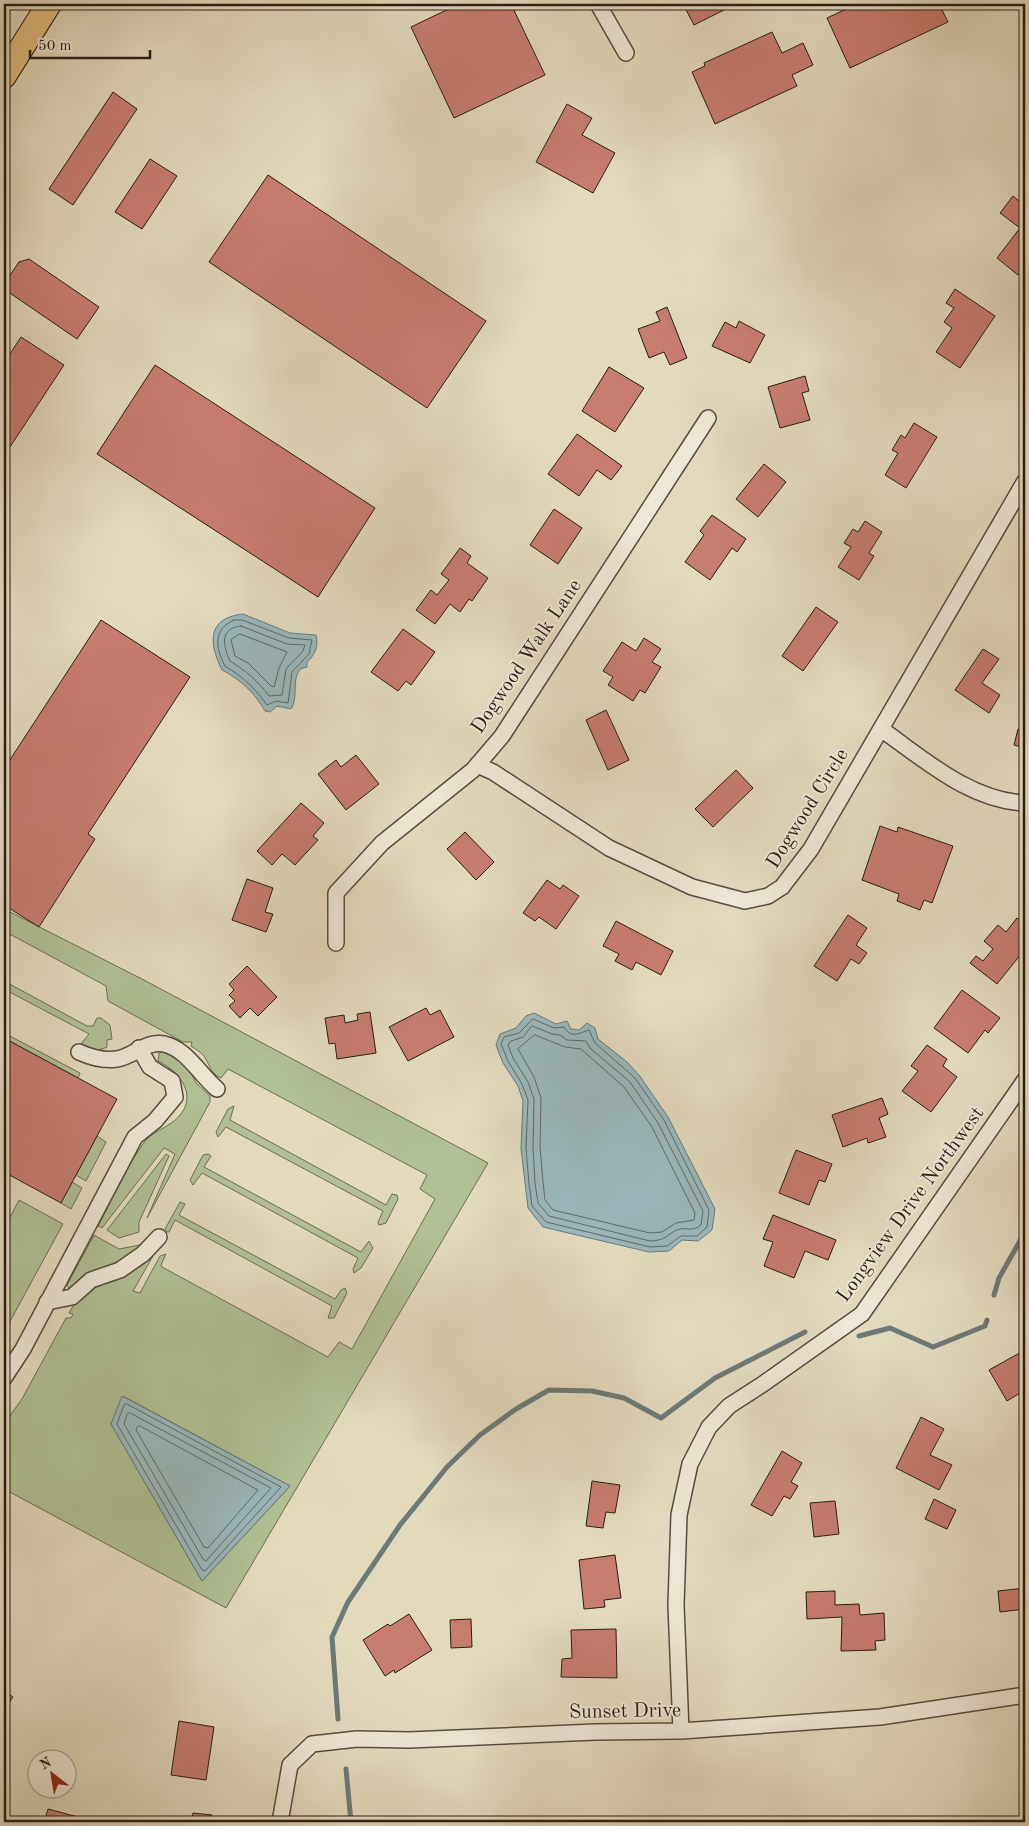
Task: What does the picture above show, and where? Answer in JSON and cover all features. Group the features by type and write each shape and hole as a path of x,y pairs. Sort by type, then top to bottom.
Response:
{"highway":[{"path":"4,76 49,4"}],"street":[{"path":"598,4 626,53"},
{"name":"Dogwood Walk Lane","path":"336,943 336,893 382,843 477,765 502,736 708,418"},
{"name":"Dogwood Circle","path":"477,765 493,772 608,848 692,887 745,901 768,896 782,887 811,848 1025,481"},
{"path":"881,729 965,787 1007,802 1025,803"},
{"path":"79,1052 92,1058 118,1059 139,1048 164,1044 189,1058 205,1079 217,1089"},
{"path":"4,1378 23,1349 135,1137 155,1121 174,1098 172,1082 150,1067 139,1048"},
{"name":"Longview Drive Northwest","path":"681,1732 676,1605 679,1515 690,1464 709,1427 729,1406 862,1314 1025,1080"},
{"path":"47,1302 72,1297 91,1280 120,1270 143,1254 159,1237"},
{"name":"Sunset Drive","path":"280,1822 290,1765 312,1744 357,1739 409,1740 594,1732 681,1732 880,1717 1025,1695"}],"green space":[{"path":"4,909 142,979 488,1163 226,1608 4,1489 4,1424 22,1399 66,1318 71,1318 73,1314 69,1313 75,1304 89,1291 121,1277 153,1256 133,1291 140,1293 160,1256 166,1254 161,1265 162,1267 328,1357 339,1342 352,1349 435,1199 420,1189 427,1175 228,1069 221,1078 217,1076 203,1055 191,1046 192,1042 183,1042 108,1001 106,986 4,931","holes":["123,1396 290,1486 202,1581 111,1424"]},
{"path":"4,981 87,1026 93,1026 97,1018 101,1018 110,1025 112,1039 107,1040 107,1047 94,1050 81,1044 89,1034 4,989"},
{"path":"4,1033 80,1073 78,1078 4,1038"},
{"path":"164,1052 188,1066 196,1083 210,1096 210,1102 147,1218 175,1154 164,1148 102,1228 98,1226 143,1144 153,1134 174,1121 182,1113 186,1104 187,1096 181,1080 175,1072 158,1061 159,1053"},
{"path":"234,1106 230,1120 386,1205 392,1194 397,1195 398,1199 386,1223 379,1225 378,1222 383,1211 226,1127 218,1137 216,1132 228,1109"},
{"path":"97,1136 106,1142 86,1181 76,1175"},
{"path":"166,1154 169,1156 139,1222 139,1232 119,1238 107,1230"},
{"path":"208,1154 211,1156 204,1167 361,1252 369,1241 373,1248 361,1268 354,1273 353,1269 358,1258 202,1173 193,1185 190,1180 203,1155"},
{"path":"72,1182 82,1188 71,1209 61,1203"},
{"path":"19,1200 63,1224 8,1325 4,1323 4,1229"},
{"path":"180,1202 185,1204 179,1215 335,1299 341,1290 345,1288 347,1293 334,1318 328,1318 332,1306 175,1220 169,1232 167,1232 165,1229"},
{"path":"94,1235 119,1249 140,1245 131,1258 69,1288 67,1285"}],"water":[{"path":"243,614 290,633 316,635 317,647 307,662 307,667 300,669 297,674 295,700 291,709 277,706 270,712 265,711 246,687 222,670 213,642 214,634 222,621 231,616"},
{"path":"534,1013 556,1024 567,1021 571,1029 579,1030 587,1023 595,1028 598,1039 627,1062 639,1075 668,1117 715,1209 712,1230 698,1241 682,1240 669,1251 649,1252 543,1227 528,1208 521,1148 523,1101 518,1086 503,1063 496,1045 500,1034 516,1028 526,1016"},
{"path":"122,1396 290,1486 202,1581 111,1424"}],"building":[{"path":"459,4 511,4 545,75 454,118 411,27"},
{"path":"683,4 736,4 694,25"},
{"path":"857,4 939,4 948,22 850,68 827,18"},
{"path":"772,32 782,53 803,43 813,65 792,75 797,86 715,124 692,72 705,66 704,63"},
{"path":"113,92 137,109 73,205 49,189"},
{"path":"567,104 592,118 582,135 615,153 593,193 536,162"},
{"path":"150,159 177,176 142,229 115,212"},
{"path":"268,175 486,321 427,408 209,262"},
{"path":"1013,196 1025,206 1025,266 1018,275 997,258 1020,228 1000,213"},
{"path":"29,259 99,307 77,339 4,289 4,284 19,262"},
{"path":"955,289 995,316 960,368 936,352 952,328 944,322 954,308 946,303"},
{"path":"667,307 687,358 670,365 664,352 649,358 638,329 660,321 656,312"},
{"path":"739,321 765,335 750,363 712,346 725,322 736,328"},
{"path":"21,337 64,365 4,456 4,363"},
{"path":"155,365 375,508 318,597 97,454"},
{"path":"609,367 644,388 615,432 582,411"},
{"path":"805,376 809,391 802,393 810,420 780,428 768,387"},
{"path":"914,423 937,437 906,488 885,475 898,453 892,450 901,435 905,438"},
{"path":"577,434 622,466 611,480 597,470 579,496 548,474"},
{"path":"764,464 786,482 758,517 736,499"},
{"path":"554,509 582,528 558,564 530,545"},
{"path":"712,515 746,539 737,552 732,548 710,580 685,562 704,535 700,531"},
{"path":"865,521 882,532 869,553 874,556 859,580 838,567 851,547 844,543 853,529 858,532"},
{"path":"460,548 471,556 467,563 488,578 472,601 469,599 460,612 450,604 435,624 416,610 431,590 437,595 449,580 441,574"},
{"path":"816,607 838,622 803,671 782,656"},
{"path":"101,620 190,677 88,834 95,839 39,927 4,905 4,769"},
{"path":"403,629 435,652 411,685 406,681 398,691 371,672"},
{"path":"644,638 661,649 652,662 661,667 645,693 640,690 633,701 608,685 613,677 603,671 622,642 636,651"},
{"path":"983,649 999,659 982,683 1000,695 989,713 955,690"},
{"path":"606,710 629,760 608,770 586,720"},
{"path":"1018,729 1025,730 1025,748 1014,745"},
{"path":"356,755 379,784 346,810 318,774 336,760 341,767"},
{"path":"736,770 753,788 713,827 695,809"},
{"path":"301,803 324,823 313,836 318,840 295,865 282,854 272,865 257,851"},
{"path":"880,826 897,832 898,827 953,846 932,903 924,900 920,910 897,901 899,894 862,880"},
{"path":"465,832 494,862 476,880 447,849"},
{"path":"247,879 273,888 265,912 273,914 266,932 232,920"},
{"path":"547,880 560,889 563,885 579,896 556,929 539,917 535,921 523,913"},
{"path":"848,915 867,928 856,945 867,953 859,964 851,959 837,981 814,966"},
{"path":"1017,918 1025,925 1025,949 997,984 970,963 976,956 983,961 993,949 984,941 998,925 1006,932"},
{"path":"616,921 673,951 661,975 636,962 632,970 615,961 619,954 603,946"},
{"path":"247,966 277,997 258,1016 250,1008 240,1018 229,1006 235,1001 229,995 234,990 229,984"},
{"path":"962,990 1000,1018 988,1033 985,1030 968,1053 934,1028"},
{"path":"426,1008 430,1015 440,1010 454,1037 408,1061 389,1027"},
{"path":"370,1012 376,1053 337,1059 335,1043 329,1044 325,1018 344,1015 345,1023 358,1020 357,1014"},
{"path":"4,1038 117,1099 61,1203 4,1172"},
{"path":"927,1045 947,1059 943,1066 957,1077 931,1112 902,1091 918,1071 911,1066"},
{"path":"882,1098 888,1114 879,1118 886,1137 868,1143 867,1138 843,1147 832,1115"},
{"path":"796,1150 832,1164 825,1182 819,1180 809,1205 779,1193"},
{"path":"773,1215 836,1240 828,1260 805,1251 794,1278 764,1266 773,1242 763,1239"},
{"path":"1025,1350 1025,1390 1007,1401 989,1370"},
{"path":"921,1417 944,1429 930,1455 952,1465 939,1490 896,1468"},
{"path":"782,1451 802,1463 791,1482 798,1486 790,1499 784,1496 772,1516 751,1505"},
{"path":"592,1481 620,1485 615,1513 606,1512 603,1528 586,1526"},
{"path":"934,1499 956,1510 947,1529 925,1519"},
{"path":"835,1501 839,1534 814,1537 810,1503"},
{"path":"615,1555 621,1598 604,1600 605,1607 584,1609 579,1560"},
{"path":"1025,1588 1025,1609 1000,1612 998,1591"},
{"path":"835,1591 835,1605 859,1604 860,1615 884,1613 885,1640 875,1641 876,1650 841,1651 842,1617 807,1619 806,1592"},
{"path":"409,1614 432,1650 395,1673 394,1670 385,1676 363,1640 388,1624 390,1626"},
{"path":"471,1619 472,1647 451,1648 450,1620"},
{"path":"616,1629 617,1678 561,1677 562,1659 572,1658 571,1630"},
{"path":"4,1691 13,1697 4,1710"},
{"path":"179,1721 214,1727 206,1780 171,1775"},
{"path":"48,1809 97,1822 44,1822"},
{"path":"193,1813 212,1815 211,1822 191,1822"}],"waterway":[{"path":"994,1295 999,1278 1025,1232"},
{"path":"859,1336 890,1328 933,1347 985,1326 987,1320"},
{"path":"338,1719 332,1637 348,1602 400,1525 447,1467 480,1435 516,1409 549,1390 592,1391 624,1398 661,1418 715,1378 805,1332"},
{"path":"346,1769 351,1822"}]}
